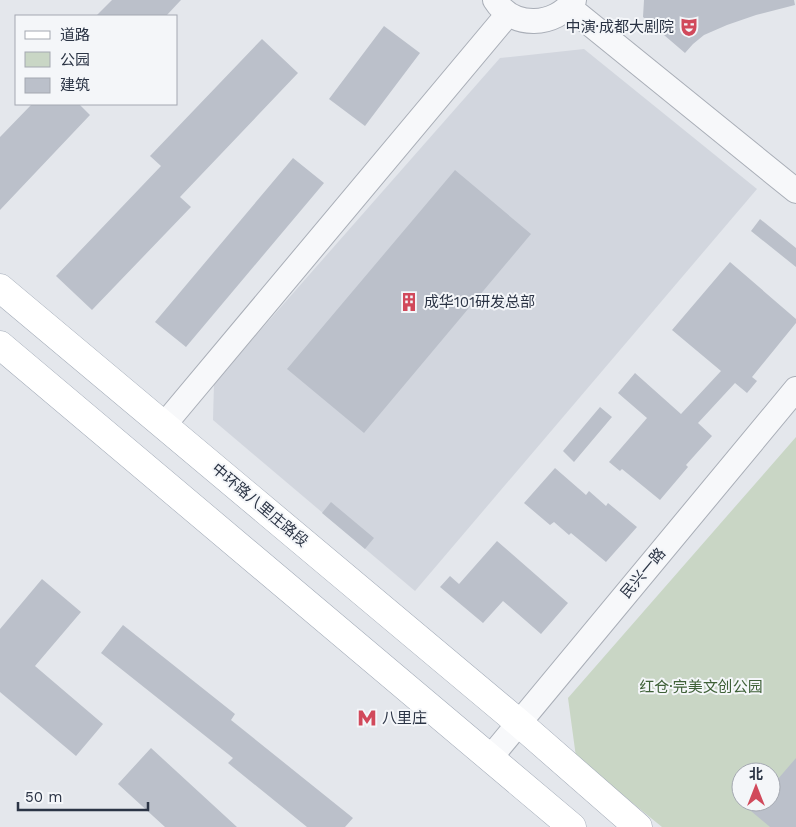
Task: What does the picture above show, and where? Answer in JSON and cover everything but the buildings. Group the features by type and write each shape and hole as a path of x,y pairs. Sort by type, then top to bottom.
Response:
{"main road":[{"name":"中环路八里庄路段","path":"0,288 519,723 638,827"},
{"path":"0,345 572,827"}],"street":[{"path":"164,425 501,7 523,21 539,22 555,17 571,4 796,191"},
{"name":"民兴一路","path":"490,758 796,388"}],"shaded area":[{"path":"584,49 757,189 415,591 213,420 214,383 500,58"}],"green space":[{"name":"红仓·完美文创公园","path":"796,437 796,827 662,827 576,757 568,698"}],"place":[{"name":"中演·成都大剧院","path":"689,27"},
{"name":"成华101研发总部","path":"409,302"},
{"name":"八里庄","path":"367,718"}]}
